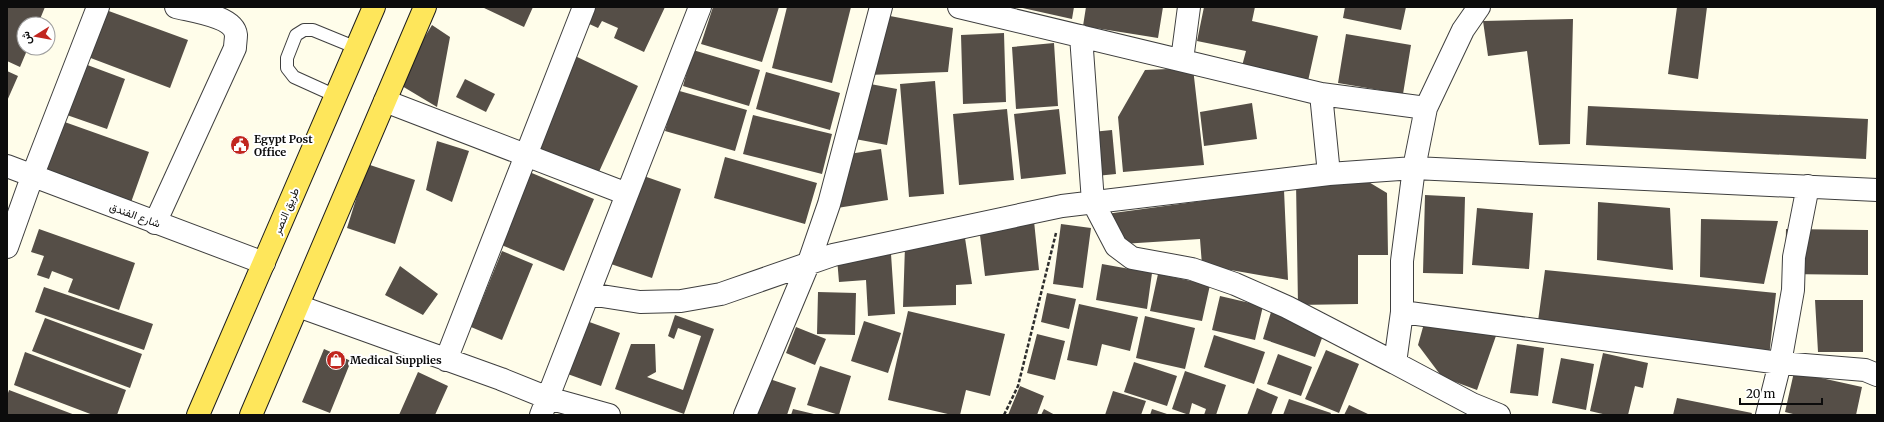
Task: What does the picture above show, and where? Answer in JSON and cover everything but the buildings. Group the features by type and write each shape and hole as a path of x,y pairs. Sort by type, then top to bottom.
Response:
{"main road":[{"name":"طريق النصر","path":"198,415 374,7"},
{"path":"251,415 425,7"}],"street":[{"path":"7,247 97,7"},
{"path":"156,223 235,48 236,34 230,24 219,18 176,7"},
{"path":"446,360 584,7"},
{"path":"545,406 700,7"},
{"path":"746,415 809,262 829,204 882,7"},
{"path":"959,7 1321,94 1426,108"},
{"path":"1182,60 1188,7"},
{"path":"1395,363 1402,312 1402,261 1414,168 1426,108 1463,30 1479,7"},
{"path":"1081,36 1093,202 1116,246 1132,258 1192,269 1235,284 1286,307 1472,404 1499,415"},
{"path":"1321,94 1330,174"},
{"path":"385,101 627,194"},
{"name":"شارع الفندق","path":"7,166 32,177 264,263"},
{"path":"589,294 640,302 681,301 722,294 832,255 1062,206 1330,174 1414,168 1877,190"},
{"path":"1767,415 1780,363 1793,290 1794,256 1808,186"},
{"path":"298,306 446,360 545,406 609,415"},
{"path":"1402,312 1780,363 1865,370 1877,375"}],"lane":[{"path":"336,96 294,77 288,68 286,58 296,35 304,30 313,30 357,48"}],"path":[{"path":"1004,415 1018,386 1062,206"}],"place":[{"name":"Egypt Post Office","path":"240,145"},
{"name":"Medical Supplies","path":"336,360"}]}
